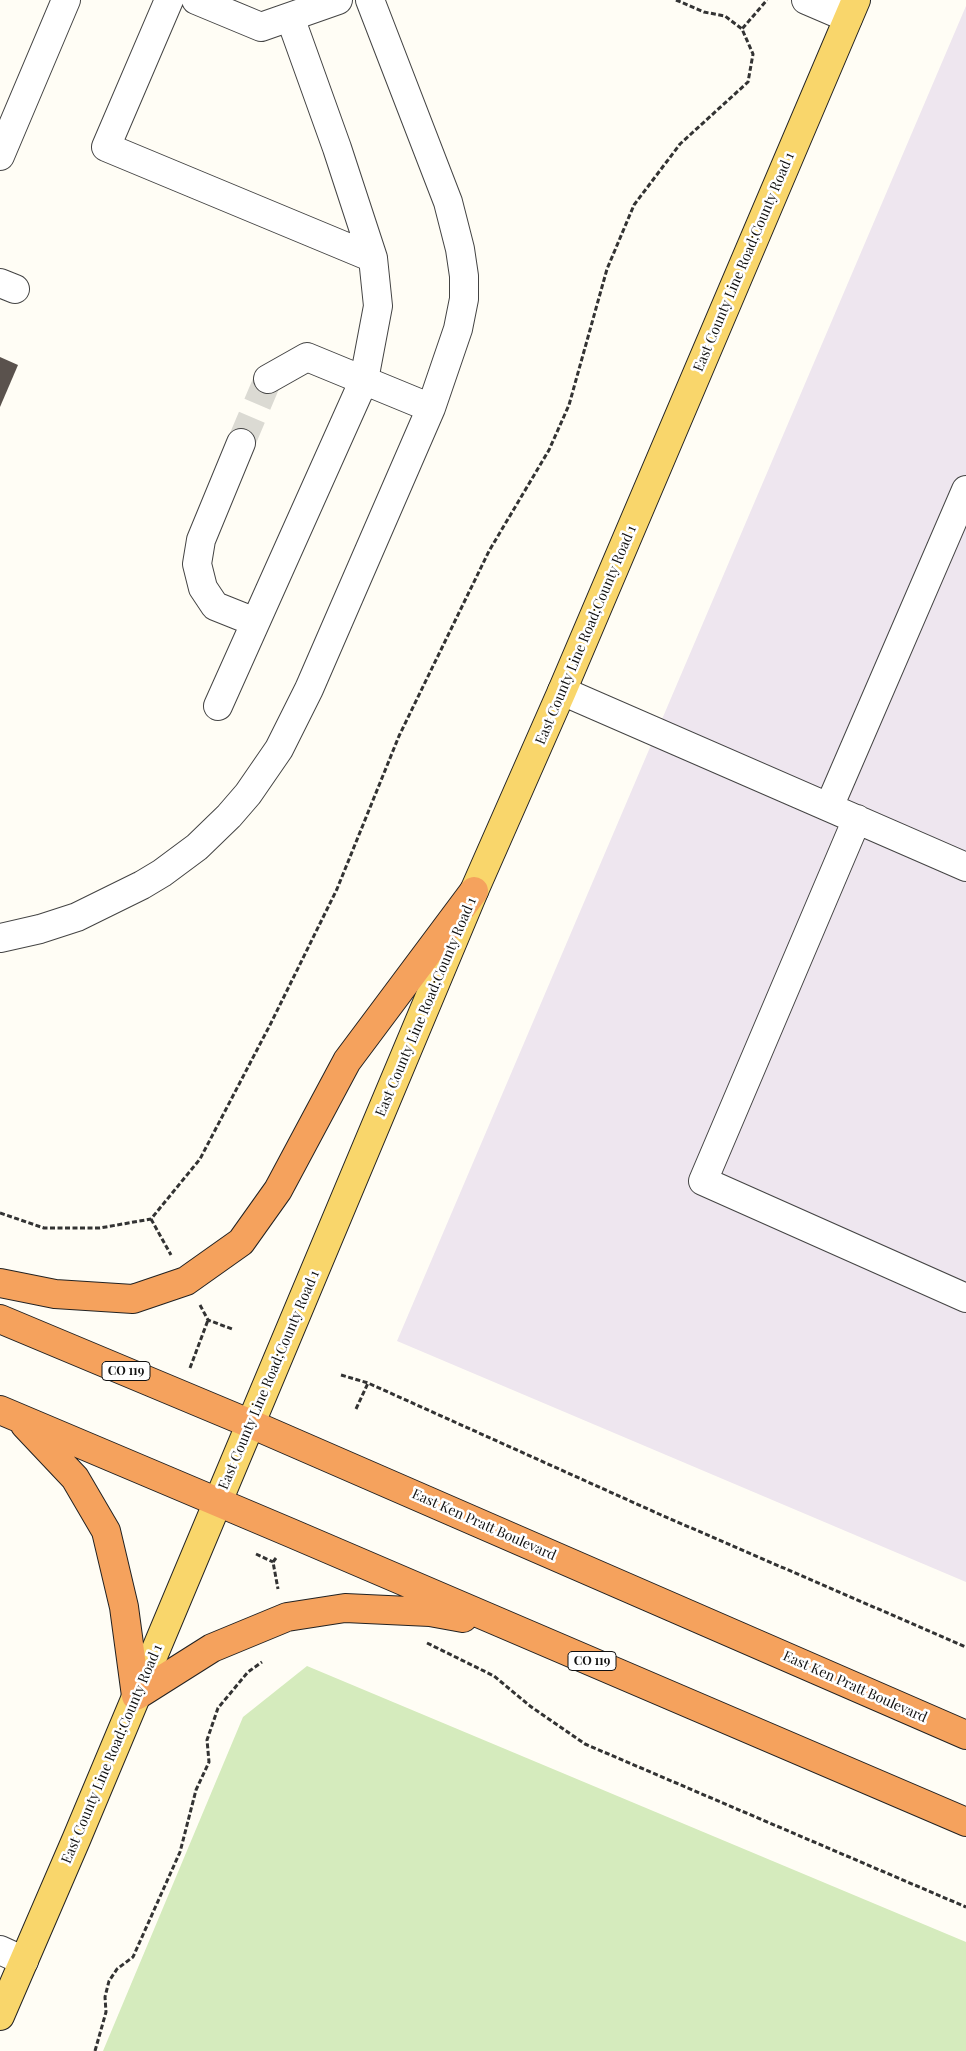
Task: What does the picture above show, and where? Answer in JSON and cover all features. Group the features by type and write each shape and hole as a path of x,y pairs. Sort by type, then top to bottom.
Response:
{"highway":[{"path":"0,1283 54,1294 133,1300 186,1281 241,1242 278,1190 347,1061 474,891"},
{"name":"East Ken Pratt Boulevard","path":"0,1319 251,1424 966,1735"},
{"path":"9,1414 75,1478 106,1531 124,1607 136,1696 212,1648 287,1617 345,1608 430,1612 508,1626"},
{"name":"CO 119","path":"9,1414 966,1822"}],"main road":[{"name":"East County Line Road;County Road 1","path":"0,2016 12,1955 136,1696 474,891 562,691 852,9"}],"street":[{"path":"0,156 66,0"},
{"path":"168,0 106,146 373,258"},
{"path":"196,0 260,27 338,0"},
{"path":"0,938 40,929 77,917 142,885 162,873 196,847 229,816 248,794 279,750 310,689 431,408 452,353 464,300 464,276 460,249 448,202 370,0"},
{"path":"806,0 852,9"},
{"path":"218,706 364,380 378,306 373,258 337,148 290,17"},
{"path":"268,379 307,358 431,408"},
{"path":"241,443 202,540 196,564 204,588 215,606 256,622"},
{"path":"830,808 966,490"},
{"path":"562,691 966,867"},
{"path":"857,819 703,1181 966,1298"}],"path":[{"path":"0,1212 44,1228 100,1228 150,1219 200,1159 337,889 398,736 489,552 548,450 569,405 607,269 634,205 680,144 748,82 753,54 742,29 725,16 704,12 676,0"},
{"path":"742,29 767,0"},
{"path":"150,1219 173,1257"},
{"path":"197,1300 208,1320 232,1330"},
{"path":"190,1370 208,1320"},
{"path":"341,1375 368,1383 650,1510 966,1647"},
{"path":"356,1410 368,1383"},
{"path":"256,1554 272,1562"},
{"path":"272,1562 278,1555"},
{"path":"272,1562 279,1598"},
{"path":"419,1639 494,1676 530,1706 585,1744 966,1906"},
{"path":"95,2051 106,2012 105,1997 109,1981 117,1969 133,1957 180,1852 196,1790 209,1762 207,1740 218,1708 248,1672 269,1657"}],"shaded area":[{"path":"966,6 966,1582 397,1341"}],"green space":[{"path":"307,1666 966,1942 966,2051 103,2051 243,1717"}],"building":[{"path":"0,357 18,365 0,407"}],"tunnel":[{"path":"241,443 268,379"}]}
